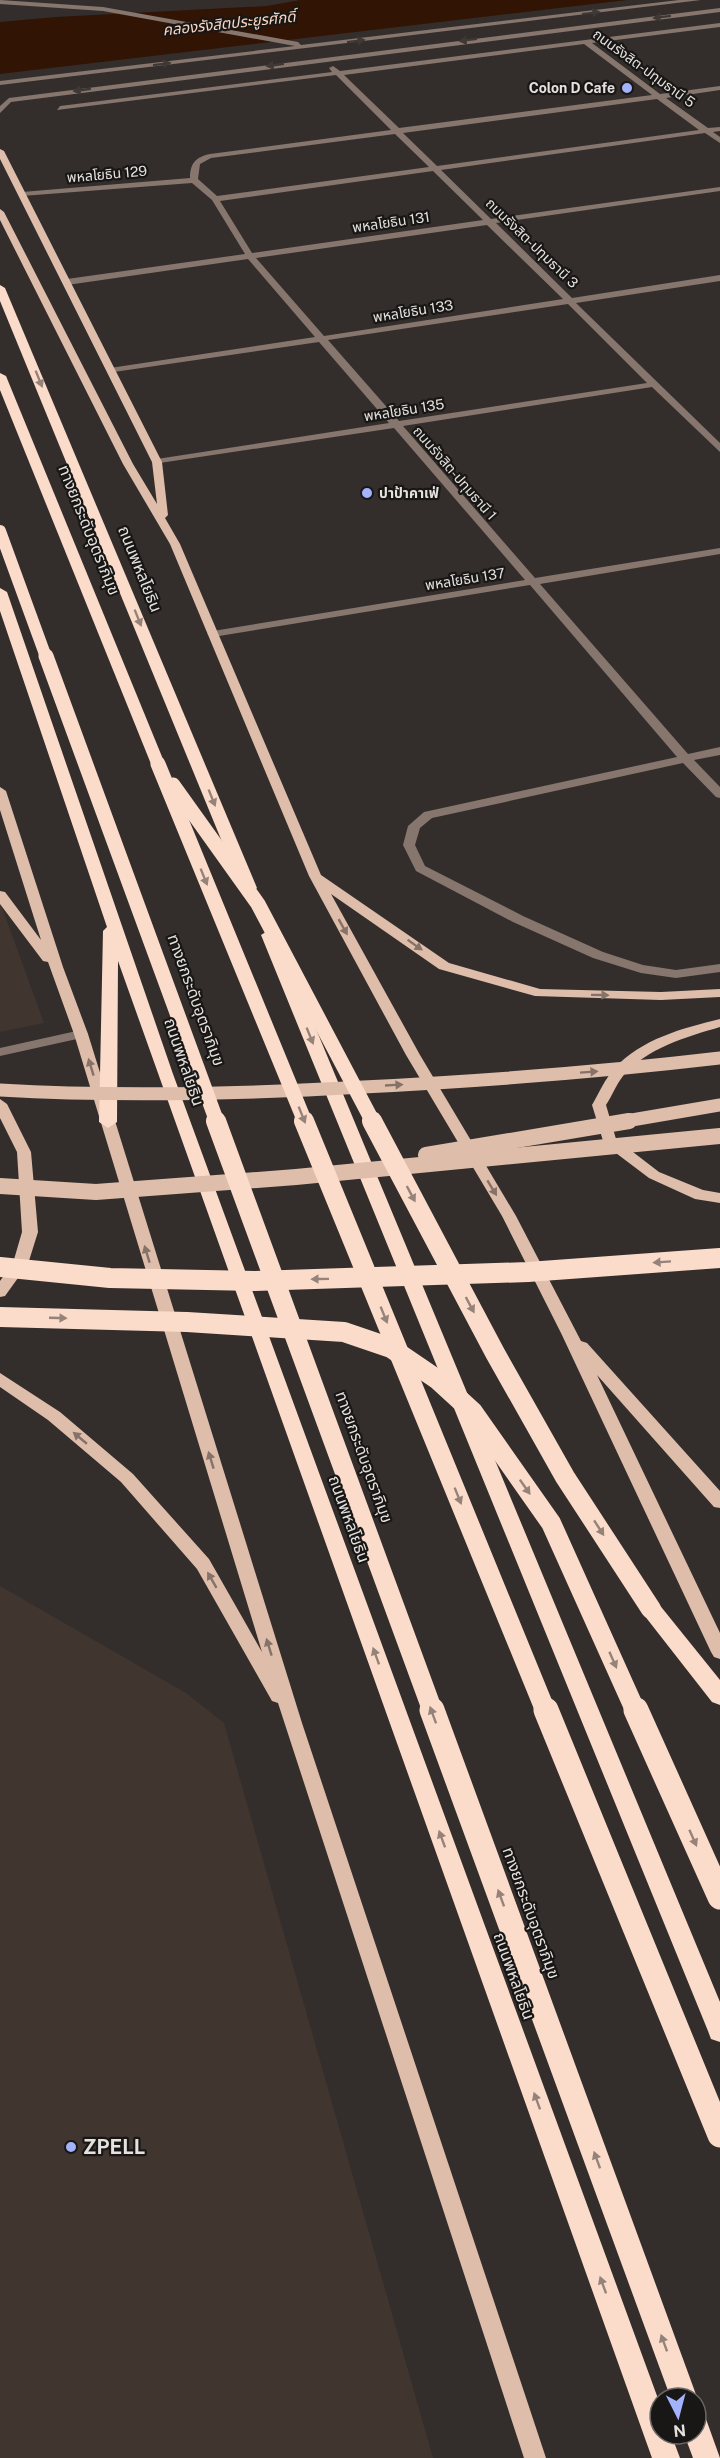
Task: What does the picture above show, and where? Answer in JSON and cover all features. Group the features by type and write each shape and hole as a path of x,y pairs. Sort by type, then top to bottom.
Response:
{"highway":[{"name":"ถนนพหลโยธิน","path":"0,288 720,2031"},
{"name":"ทางยกระดับอุตราภิมุข","path":"0,376 720,2135"},
{"name":"ทางยกระดับอุตราภิมุข","path":"0,531 680,2386"},
{"name":"ถนนพหลโยธิน","path":"0,592 173,1096 666,2458"},
{"path":"158,764 258,904 495,1353 565,1477 651,1609 720,1696"},
{"path":"108,1122 111,917"},
{"path":"0,1267 110,1278 267,1280 504,1273 720,1258"},
{"path":"0,1317 187,1322 344,1332 391,1348 438,1380 472,1412 551,1523 720,1896"}],"main road":[{"path":"0,151 157,462 164,521"},
{"path":"0,212 51,317 128,464 164,521 315,876 413,1055 508,1216 569,1333 720,1652"},
{"path":"0,791 56,967 81,1034 293,1722 535,2458"},
{"path":"315,876 444,966 478,976 540,993 661,996 720,993"},
{"path":"0,895 56,967"},
{"path":"720,1023 690,1030 641,1052 620,1071 599,1105 609,1141 654,1175 700,1195 720,1197"},
{"path":"0,1090 53,1094 249,1093 561,1074 720,1058"},
{"path":"0,1104 24,1152 30,1232 20,1264 0,1292"},
{"path":"296,1177 720,1106"},
{"path":"0,1186 96,1192 296,1177 720,1136"},
{"path":"569,1333 720,1502"},
{"path":"0,1379 54,1416 127,1478 203,1564 293,1722"}],"street":[{"path":"30,3 42,0"},
{"path":"0,83 698,0"},
{"path":"0,2 103,9 310,46"},
{"path":"0,111 9,100 323,58 720,10"},
{"name":"ถนนรังสิต-ปทุมธานี 5","path":"552,18 658,96 713,133 720,141"},
{"path":"60,108 720,25"},
{"name":"ถนนรังสิต-ปทุมธานี 3","path":"323,58 720,449"},
{"path":"194,180 194,165 198,159 720,88"},
{"path":"0,93 9,100"},
{"path":"215,199 713,133 720,129"},
{"name":"พหลโยธิน 129","path":"22,194 194,180"},
{"name":"ถนนรังสิต-ปทุมธานี 1","path":"194,180 215,199 250,256 685,758 720,794"},
{"name":"พหลโยธิน 131","path":"67,282 720,189"},
{"name":"พหลโยธิน 133","path":"110,371 720,278"},
{"name":"พหลโยธิน 135","path":"157,462 656,384"},
{"name":"พหลโยธิน 137","path":"213,634 720,551"},
{"path":"720,751 428,815 414,826 409,845 420,868 518,919 598,955 640,969 676,974 720,968"},
{"path":"0,1052 81,1034"}],"shaded area":[{"path":"0,902 44,1023 0,1032"},
{"path":"0,1586 186,1693 224,1723 433,2458 0,2458"}],"water":[{"name":"คลองรังสิตประยูรศักดิ์","path":"300,0 627,0 0,74 0,22 267,6"}],"place":[{"name":"Colon D Cafe","path":"627,88"},
{"name":"ปาป้าคาเฟ่","path":"367,493"},
{"name":"ZPELL","path":"71,2147"}]}
